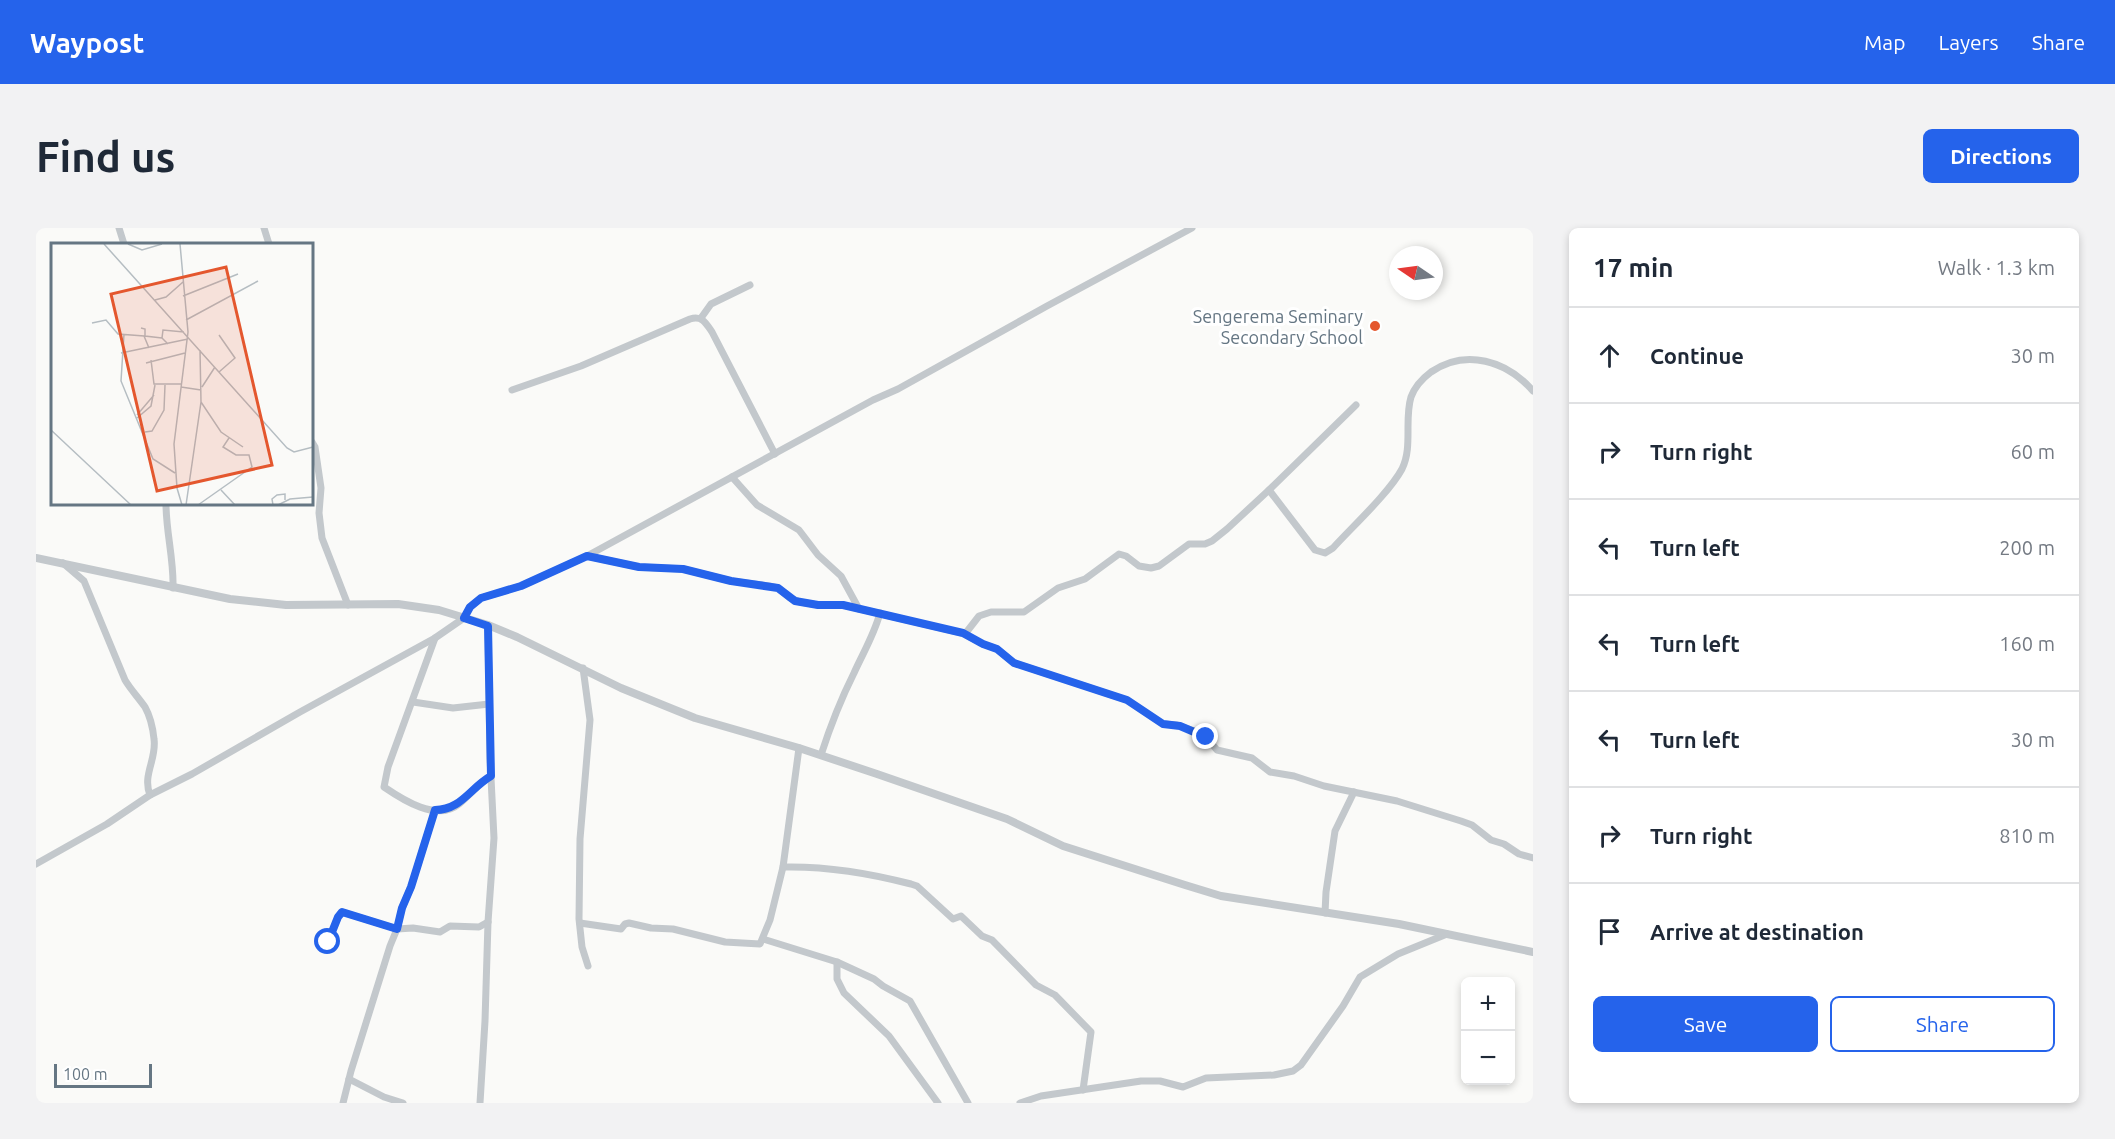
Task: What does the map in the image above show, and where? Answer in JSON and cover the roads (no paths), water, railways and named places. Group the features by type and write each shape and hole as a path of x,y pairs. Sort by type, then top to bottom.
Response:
{"street":[{"path":"120,228 124,243"},
{"path":"264,228 269,243"},
{"path":"36,864 107,824 150,795 192,774 435,638 464,618 470,607 481,598 521,586 587,556 1192,228"},
{"path":"701,318 711,304 750,285"},
{"path":"512,390 581,366 690,319 701,318 712,332 775,454"},
{"path":"1269,490 1315,550 1324,554 1333,548 1401,471 1407,454 1407,423 1411,397 1418,384 1426,376 1451,361 1467,359 1484,361 1498,365 1514,374 1533,391"},
{"path":"965,634 979,616 991,612 1024,612 1058,588 1085,579 1119,554 1126,556 1138,566 1145,568 1159,566 1189,544 1205,544 1221,535 1356,405"},
{"path":"314,445 321,488 319,513 322,538 348,605"},
{"path":"732,477 757,505 799,530 818,555 841,576 859,609"},
{"path":"166,506 173,570 172,588"},
{"path":"587,556 639,567 683,569 731,581 778,588 795,601 859,609 965,634 997,649 1014,663 1127,700 1163,724 1176,725 1197,732 1206,737 1218,750 1256,760 1270,772 1397,801 1467,823 1491,840 1533,858"},
{"path":"36,558 230,599 266,603 411,605 439,610 535,644 628,691 695,718 821,755 1007,819 1063,846 1185,885 1221,896 1447,934 1533,952"},
{"path":"63,563 84,581 125,680 148,713 155,741 148,772 150,795"},
{"path":"821,755 828,733 853,674 870,642 880,614"},
{"path":"480,1103 494,838 488,626"},
{"path":"435,638 387,767 384,787 404,800 435,810 457,806 491,776"},
{"path":"583,668 591,720 580,838 579,923 582,947 588,966"},
{"path":"413,702 453,708 489,704"},
{"path":"579,923 621,929 629,923 651,928 673,929 725,942 760,944 783,867 799,748"},
{"path":"1326,913 1326,892 1335,831 1354,792"},
{"path":"343,1103 390,946 435,810"},
{"path":"783,867 813,866 846,870 911,884 921,890 950,917 954,919 961,916 982,936 992,940 1035,985 1055,995 1091,1032 1083,1090"},
{"path":"328,942 342,912 397,929 413,928 440,932 450,926 479,927 488,922"},
{"path":"1020,1103 1041,1096 1153,1080 1183,1087 1206,1078 1274,1075 1295,1070 1343,1006 1360,977 1398,954 1447,934"},
{"path":"763,939 837,962 874,979 883,987 910,1001 968,1103"},
{"path":"837,962 837,979 844,993 889,1036 938,1103"},
{"path":"349,1079 384,1097 403,1103"}],"place":[{"name":"Sengerema Seminary Secondary School","path":"1375,326"}]}
